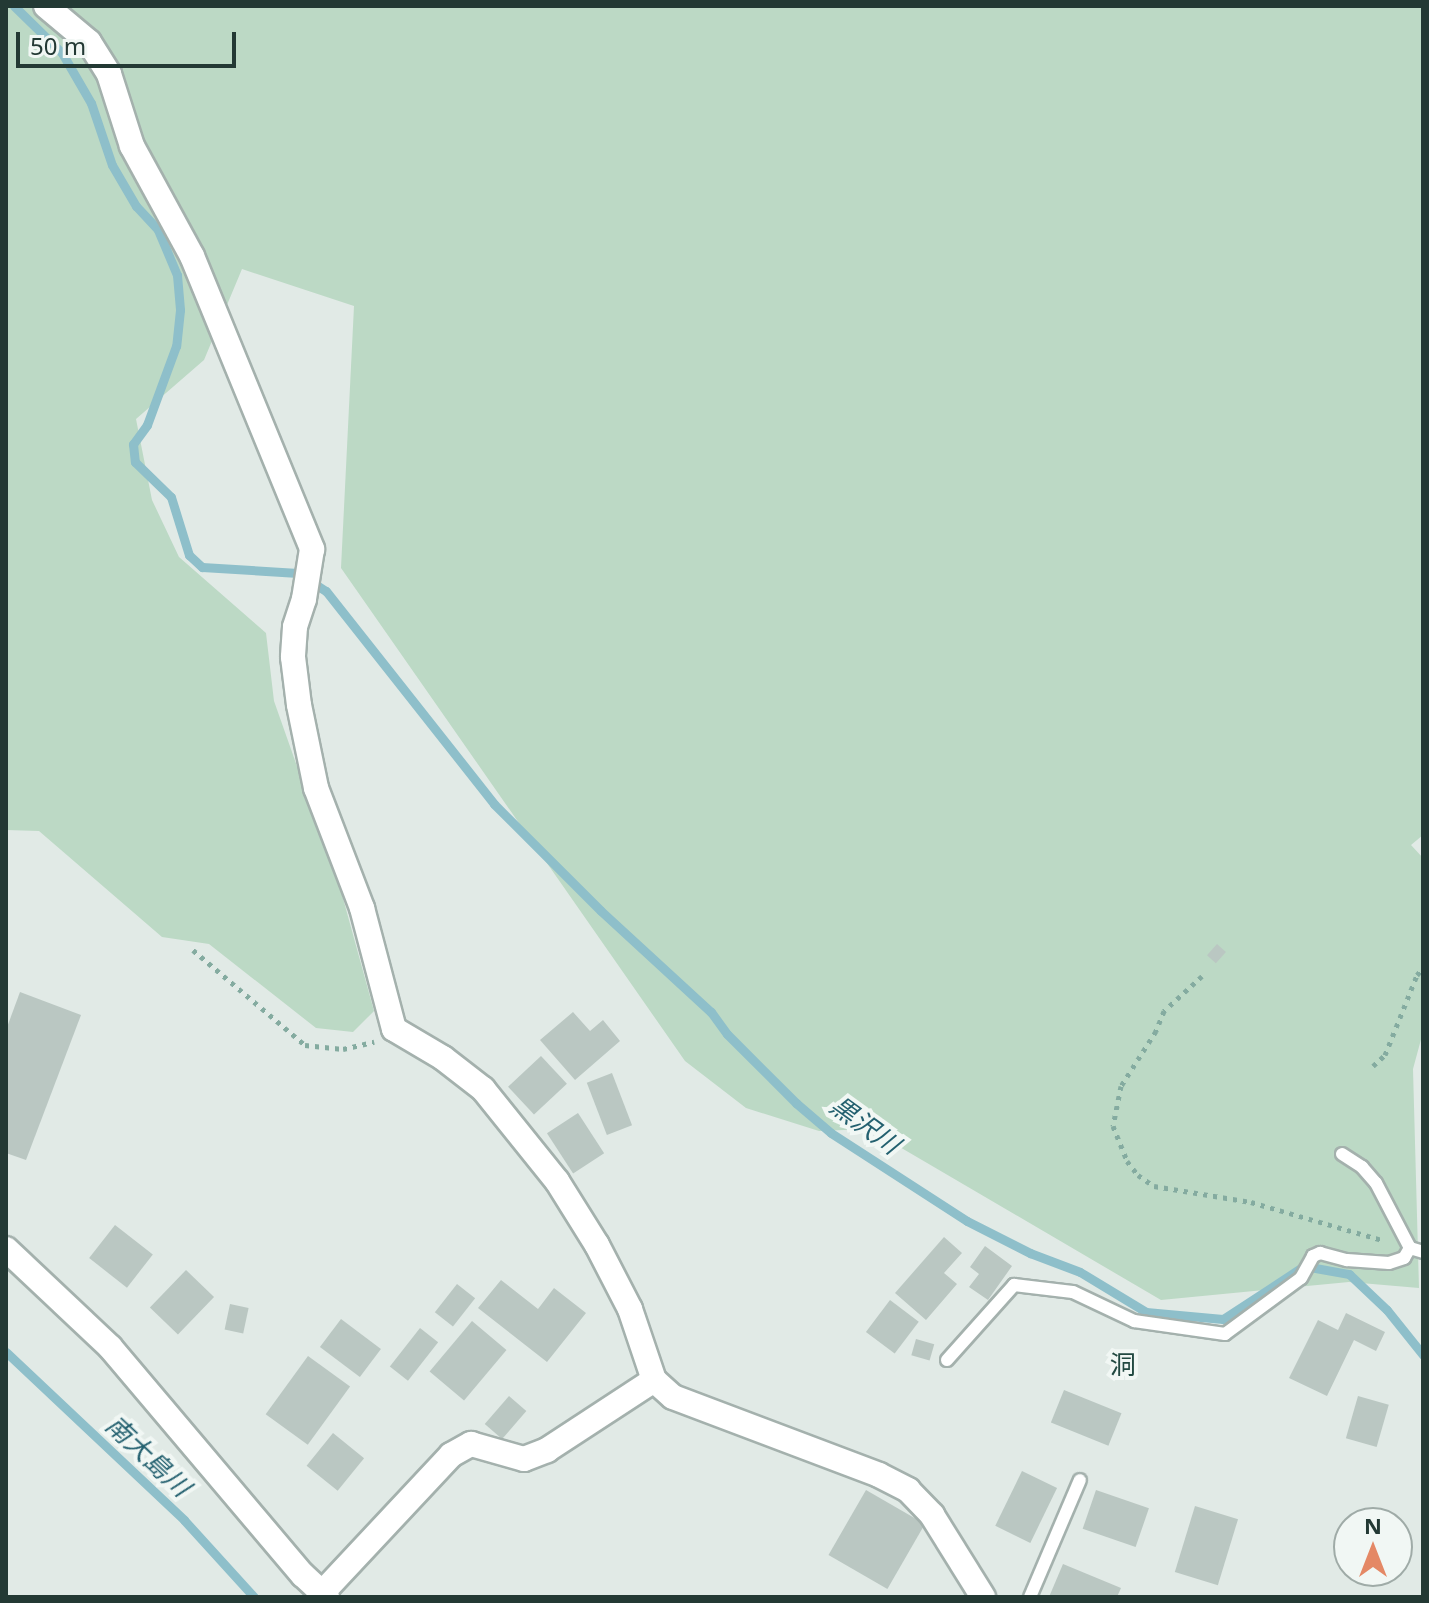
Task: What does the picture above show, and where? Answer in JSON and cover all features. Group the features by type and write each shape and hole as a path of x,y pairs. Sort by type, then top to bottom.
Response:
{"street":[{"path":"46,6 89,42 109,74 132,146 192,256 312,549 304,599 295,627 293,657 316,788 362,908 394,1029 443,1058 483,1089 557,1181 597,1245 630,1309 654,1380 673,1397 879,1475 908,1490 932,1515 983,1597"},
{"path":"6,1249 110,1347 324,1595 451,1455 471,1444 524,1459 547,1450 654,1380"}],"lane":[{"path":"1342,1154 1362,1167 1376,1183 1410,1248 1423,1252"},
{"path":"947,1360 1014,1285 1073,1292 1134,1321 1225,1334 1301,1278 1313,1256 1320,1253 1347,1260 1389,1263 1404,1258 1410,1248"},
{"path":"1030,1597 1080,1480"}],"path":[{"path":"193,950 305,1045 343,1049 383,1039 394,1029"},
{"path":"1373,1066 1385,1055 1417,975 1423,968"},
{"path":"1202,976 1164,1011 1150,1041 1121,1086 1113,1126 1127,1161 1154,1186 1251,1202 1410,1248"}],"green space":[{"path":"6,6 1423,6 1423,835 1411,845 1423,858 1423,1032 1413,1069 1419,1288 1349,1282 1161,1300 869,1129 819,1131 746,1108 685,1061 341,568 354,306 242,269 204,360 136,419 152,500 179,557 266,633 274,701 341,891 374,1011 353,1032 316,1028 209,944 162,937 39,831 6,830"}],"building":[{"path":"1217,944 1226,952 1216,963 1207,955"},
{"path":"20,992 81,1015 26,1160 6,1153 6,1030"},
{"path":"573,1012 590,1031 603,1020 620,1041 575,1080 540,1040"},
{"path":"541,1056 567,1084 534,1114 508,1087"},
{"path":"612,1073 632,1125 607,1135 587,1083"},
{"path":"578,1113 604,1153 573,1173 547,1133"},
{"path":"115,1225 153,1255 127,1288 89,1258"},
{"path":"944,1237 962,1253 944,1273 957,1284 926,1320 895,1293"},
{"path":"985,1246 1012,1266 988,1300 969,1287 979,1274 970,1267"},
{"path":"186,1270 214,1297 178,1334 150,1307"},
{"path":"501,1280 538,1309 554,1288 586,1313 547,1362 478,1308"},
{"path":"457,1284 475,1298 453,1327 435,1312"},
{"path":"890,1300 919,1322 895,1354 866,1332"},
{"path":"230,1304 249,1308 243,1333 225,1329"},
{"path":"1346,1313 1385,1332 1376,1351 1354,1340 1327,1396 1289,1378 1318,1320 1338,1330"},
{"path":"341,1319 381,1349 360,1377 320,1347"},
{"path":"472,1321 506,1350 464,1400 430,1372"},
{"path":"420,1328 438,1342 408,1381 390,1367"},
{"path":"916,1339 934,1344 930,1361 911,1355"},
{"path":"308,1356 350,1387 308,1445 266,1414"},
{"path":"1064,1390 1121,1413 1108,1446 1051,1422"},
{"path":"509,1396 526,1411 502,1439 485,1424"},
{"path":"1358,1396 1389,1405 1377,1447 1346,1438"},
{"path":"333,1433 364,1458 338,1491 307,1466"},
{"path":"1022,1471 1057,1488 1030,1543 995,1526"},
{"path":"866,1490 925,1524 887,1589 828,1555"},
{"path":"1096,1490 1149,1508 1136,1547 1083,1529"},
{"path":"1195,1506 1238,1519 1218,1585 1175,1572"},
{"path":"1063,1564 1121,1588 1117,1597 1049,1597"}],"waterway":[{"name":"黒沢川","path":"14,6 62,53 91,103 112,165 136,206 158,230 177,275 180,310 176,346 147,425 133,444 135,462 171,497 189,555 202,567 298,573 326,591 494,804 601,911 711,1012 727,1034 796,1103 831,1133 967,1221 1030,1253 1080,1272 1146,1312 1223,1319 1304,1266 1349,1274 1387,1310 1423,1355"},
{"name":"南大島川","path":"6,1352 184,1520 254,1597"}],"district":[{"name":"洞","path":"1123,1365"}]}
